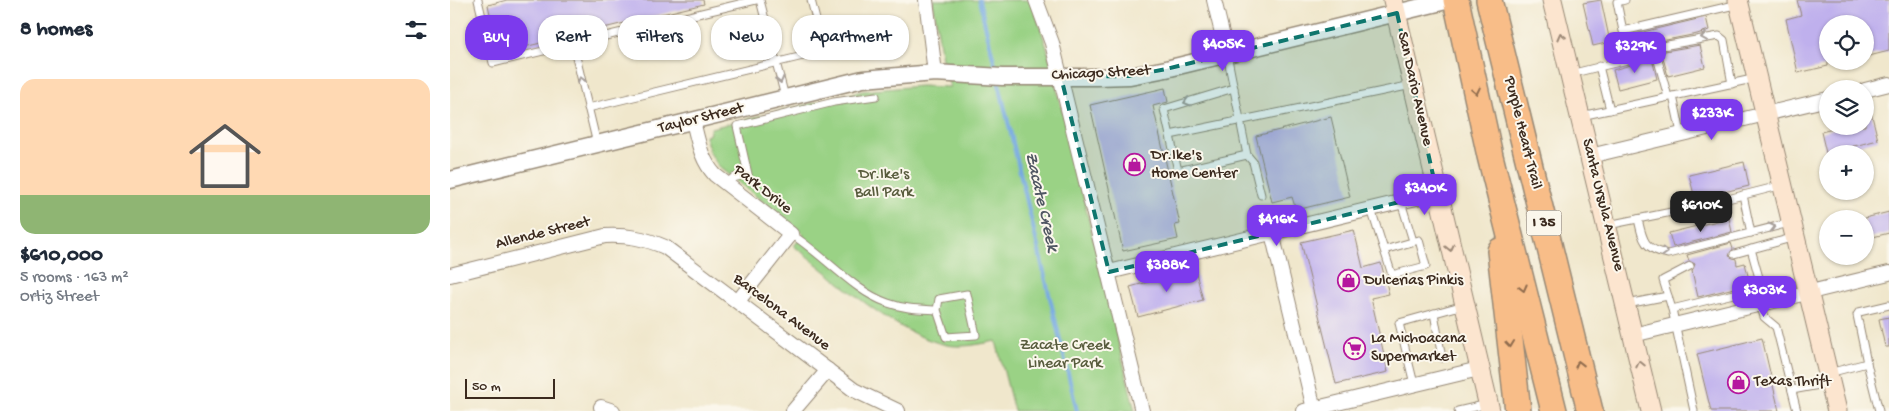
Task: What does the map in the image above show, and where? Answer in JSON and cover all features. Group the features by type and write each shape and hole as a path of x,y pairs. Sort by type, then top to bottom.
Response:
{"highway":[{"name":"I 35","path":"1456,0 1490,156 1554,411"},
{"name":"Purple Heart Trail","path":"1489,0 1590,411"},
{"path":"1490,156 1518,411"}],"main road":[{"name":"Santa Ursula Avenue","path":"1552,0 1651,411"},
{"path":"1739,2 1837,411"},
{"name":"San Dario Avenue","path":"1395,6 1437,193 1489,408"}],"street":[{"path":"926,0 934,73"},
{"path":"1036,0 1052,43 1061,77 1142,411"},
{"path":"1214,0 1227,54"},
{"name":"Chicago Street","path":"955,75 1130,76 1227,54 1395,6 1450,0"},
{"name":"Taylor Street","path":"450,180 862,78 934,73 955,75"},
{"path":"1874,88 1889,84"},
{"path":"1590,156 1819,101"},
{"name":"Park Drive","path":"692,121 702,157 707,166 726,184 791,234 738,301"},
{"path":"1109,272 1437,193"},
{"path":"1272,233 1309,410 1479,369"},
{"name":"Allende Street","path":"450,275 605,236 624,235 645,238"},
{"name":"Barcelona Avenue","path":"645,238 665,247 854,390 898,411"},
{"path":"1633,335 1889,273"},
{"path":"793,411 828,370"}],"lane":[{"path":"478,0 493,63 538,52"},
{"path":"608,36 758,0 785,98"},
{"path":"588,108 824,51 811,0"},
{"path":"1625,0 1616,2 1623,31 1739,2"},
{"path":"1570,74 1656,53 1662,46 1719,36 1724,40 1732,84"},
{"path":"1656,53 1681,133"},
{"path":"1227,54 1247,155 1253,162 1261,195"},
{"path":"577,60 597,144"},
{"path":"1599,66 1610,110"},
{"path":"1580,116 1757,78"},
{"path":"1170,135 1413,84"},
{"path":"1234,88 1164,109 1178,171 1247,155"},
{"path":"726,184 733,178 748,174 737,126 834,102 876,96"},
{"path":"1607,225 1783,185"},
{"path":"1742,195 1752,233"},
{"path":"1401,202 1413,242"},
{"path":"1372,209 1384,250 1392,276 1426,266 1419,240 1384,250"},
{"path":"1638,219 1647,246 1655,252 1668,254 1752,233 1794,230"},
{"path":"1734,254 1751,249 1794,230"},
{"path":"791,234 871,296 911,309 937,310"},
{"path":"1751,249 1762,287 1764,317 1776,327 1798,411"},
{"path":"1690,266 1663,280 1672,309 1694,411"},
{"path":"1672,309 1762,287"},
{"path":"968,294 976,334 946,337 937,310 940,299 968,294"},
{"path":"1626,304 1668,296"},
{"path":"1414,384 1399,323 1464,305"},
{"path":"1879,411 1857,316 1859,312 1889,305"},
{"path":"1434,313 1442,358"},
{"path":"1792,390 1867,363"},
{"path":"1458,411 1489,408"}],"highlighted area":[{"path":"1397,13 1437,193 1109,272 1061,77 1130,76"}],"green space":[{"path":"933,0 1031,0 1047,48 1135,411 1014,411 996,341 965,346 947,345 906,330 886,318 794,246 804,234 720,168 710,153 705,136 709,135 711,128 862,91 920,86 950,87 942,59"}],"building":[{"path":"507,0 703,0 704,4 658,15 618,15 618,25 608,27 608,15 538,15 538,44 528,46 528,15 490,15 488,5"},
{"path":"1601,0 1610,42 1593,46 1583,3"},
{"path":"1797,0 1889,0 1889,51 1874,55 1874,15 1819,15 1819,68 1798,73 1786,19 1801,15"},
{"path":"1706,17 1709,30 1661,41 1653,48 1623,56 1618,38"},
{"path":"1700,45 1705,67 1668,76 1662,54 1665,51"},
{"path":"1652,59 1657,79 1618,89 1613,70"},
{"name":"Dr.Ike's Home Center","path":"1165,88 1168,102 1153,106 1180,224 1175,225 1178,239 1123,251 1090,105"},
{"path":"1331,117 1350,197 1296,210 1292,197 1272,202 1256,136"},
{"path":"1874,124 1878,140 1858,145 1824,145 1822,135 1874,135"},
{"path":"1744,162 1749,186 1695,199 1689,175"},
{"path":"1889,212 1889,233 1874,237 1874,216"},
{"path":"1729,218 1732,232 1673,247 1669,233"},
{"name":"Dulcerias Pinkis","path":"1354,230 1363,268 1381,263 1389,294 1371,298 1388,372 1336,384 1301,242"},
{"path":"1731,243 1733,249 1729,256 1736,259 1737,265 1745,263 1750,284 1698,297 1692,271 1695,264 1689,261 1687,255"},
{"path":"1195,269 1203,300 1138,317 1130,287"},
{"path":"1889,317 1889,347 1885,347 1879,319"},
{"name":"Texas Thrift","path":"1762,338 1779,411 1711,411 1697,354"}],"waterway":[{"name":"Zacate Creek","path":"979,0 997,73"},
{"name":"Zacate Creek","path":"998,80 1077,411"}],"place":[{"name":"Dr.Ike's Home Center","path":"1135,165"},
{"name":"Dulcerias Pinkis","path":"1348,281"},
{"name":"La Michoacana Supermarket","path":"1355,348"},
{"name":"Texas Thrift","path":"1738,382"}],"park label":[{"name":"Dr.Ike's Ball Park","path":"884,184"},
{"name":"Zacate Creek Linear Park","path":"1065,355"}]}
